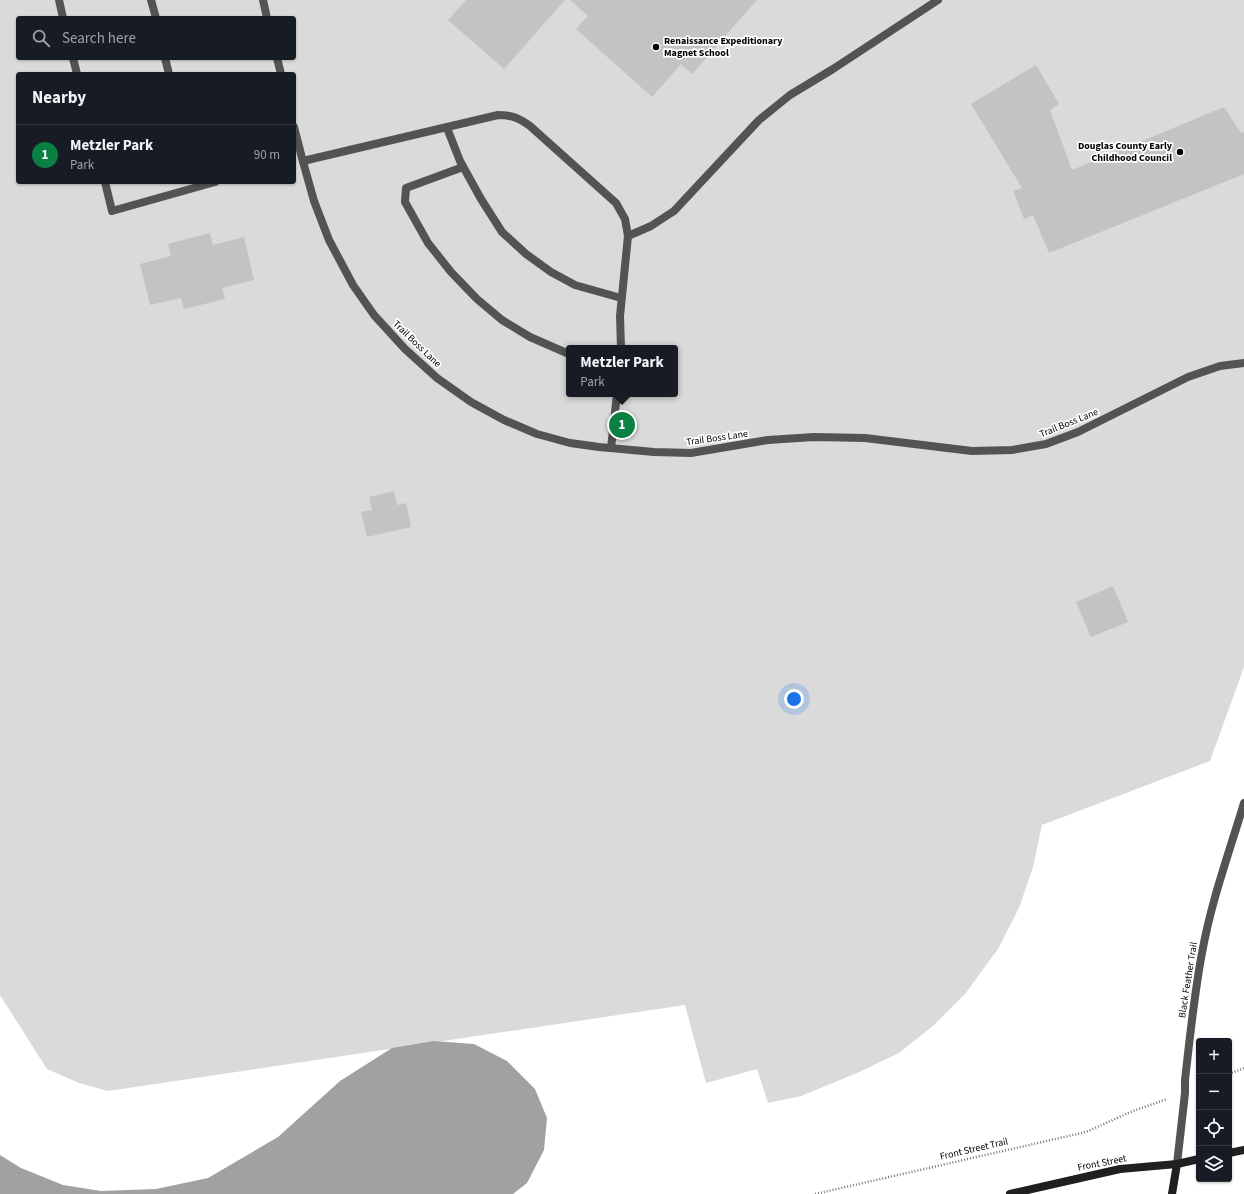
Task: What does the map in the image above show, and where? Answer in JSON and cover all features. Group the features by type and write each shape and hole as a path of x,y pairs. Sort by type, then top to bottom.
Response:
{"main road":[{"path":"1232,1152 1244,1150"},
{"name":"Front Street","path":"1010,1194 1120,1169 1177,1164 1196,1160"},
{"path":"1172,1194 1177,1164"}],"street":[{"path":"59,0 63,16"},
{"path":"152,0 156,16"},
{"path":"263,0 267,16"},
{"path":"628,236 651,226 674,211 759,120 790,95 833,69 938,0"},
{"path":"74,60 76,72"},
{"path":"166,60 168,72"},
{"path":"278,60 280,72"},
{"path":"299,160 447,128 498,115 508,115 519,118 530,126 616,203 625,219 628,236 621,298 621,345"},
{"path":"447,128 463,167 502,232 526,254 551,272 575,284 621,298"},
{"name":"Trail Boss Lane","path":"296,140 299,160 329,240 353,285 374,315 405,349 437,378 465,398 504,420 537,434 570,443 654,452 691,453 768,440 821,437 865,438 972,451 1012,450 1046,444 1078,432 1188,377 1220,366 1244,363"},
{"path":"463,167 406,188 405,202 420,230 428,243 451,272 477,299 502,320 530,337 566,353"},
{"path":"105,184 112,211 194,185"},
{"path":"610,448 617,397"},
{"name":"Black Feather Trail","path":"1177,1164 1186,1072 1202,952 1212,909 1244,803"}],"path":[{"path":"1232,1073 1244,1068"},
{"name":"Front Street Trail","path":"815,1194 1086,1132 1133,1111"}],"shaded area":[{"path":"0,0 1244,0 1244,667 1210,761 1042,825 1033,867 1019,908 998,949 965,994 934,1025 899,1053 857,1073 801,1096 768,1103 757,1069 706,1083 685,1005 108,1091 79,1083 47,1069 0,995"},
{"path":"434,1041 474,1044 507,1061 535,1089 547,1118 544,1150 527,1183 513,1194 0,1194 0,1155 21,1168 63,1185 101,1191 156,1189 208,1178 278,1137 340,1081 392,1048"}],"building":[{"path":"466,0 565,0 504,69 448,20"},
{"name":"Renaissance Expeditionary Magnet School","path":"570,0 757,0 692,74 681,64 652,97 576,29 588,16"},
{"name":"Douglas County Early Childhood Council","path":"1036,65 1059,104 1050,110 1072,170 1224,107 1241,133 1244,132 1244,174 1049,253 1033,215 1024,219 1013,191 1022,188 971,104"},
{"path":"210,233 213,245 244,237 254,280 222,288 225,299 184,309 181,298 150,305 140,264 171,256 168,244"},
{"path":"394,491 397,505 406,503 411,527 367,537 361,512 372,510 369,497"},
{"path":"1113,586 1128,622 1091,637 1076,602"}],"place":[{"name":"Renaissance Expeditionary Magnet School","path":"656,47"},
{"name":"Douglas County Early Childhood Council","path":"1180,152"},
{"name":"Metzler Park","path":"622,425"}]}
